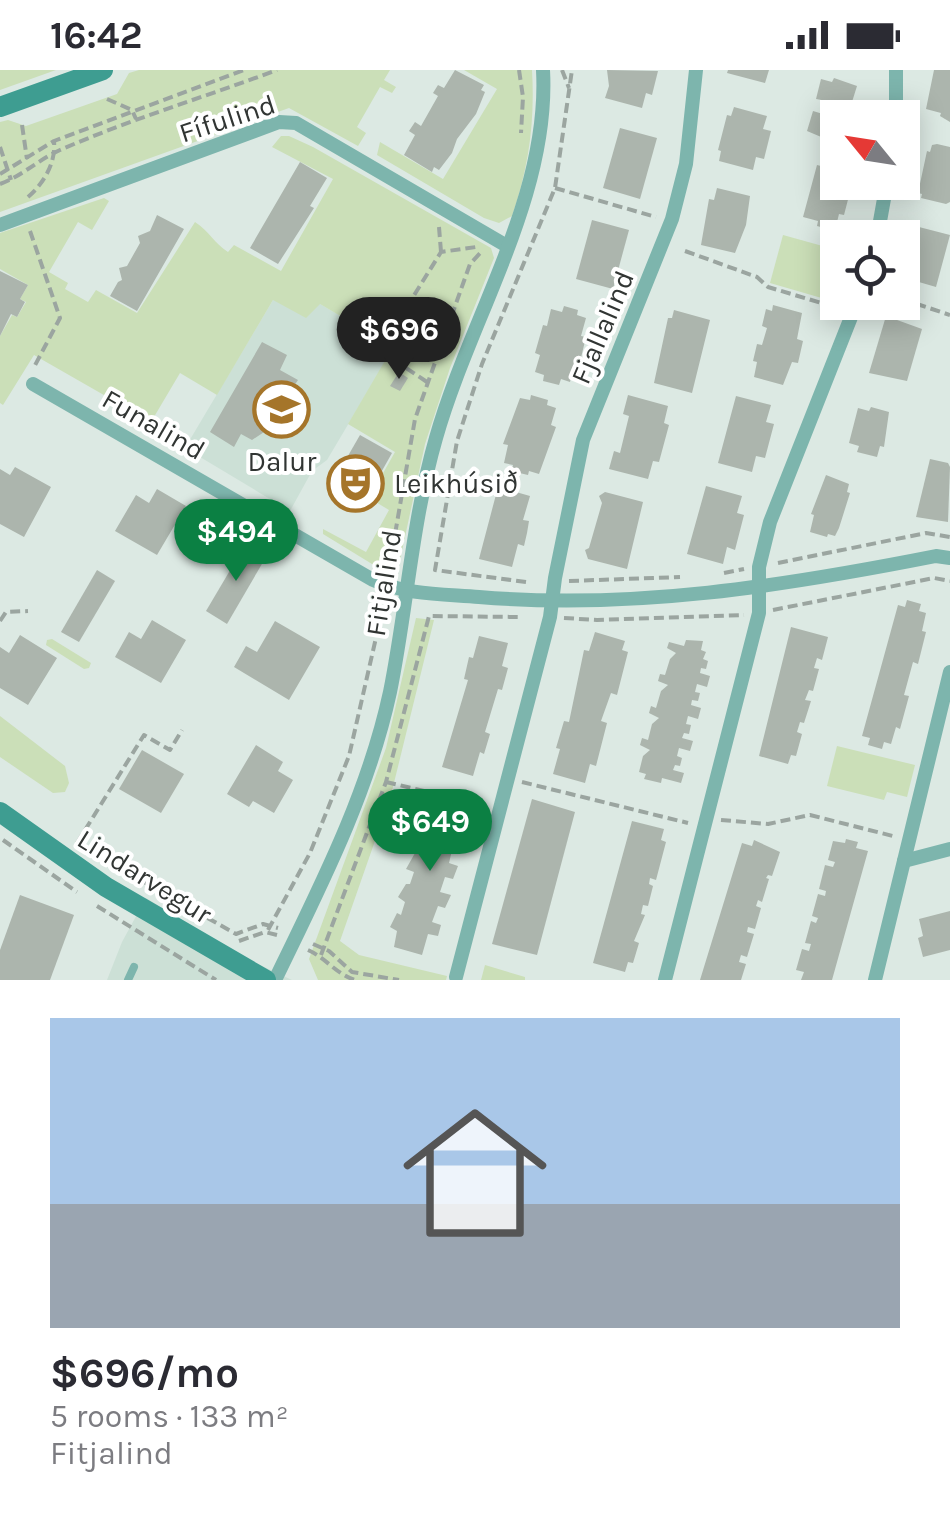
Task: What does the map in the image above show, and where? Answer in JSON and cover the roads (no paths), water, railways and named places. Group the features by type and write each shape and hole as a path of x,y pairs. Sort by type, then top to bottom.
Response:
{"street":[{"path":"0,107 103,70"},
{"name":"Fitjalind","path":"275,980 321,886 362,788 389,693 422,491 436,437 464,353 507,246 539,145 544,120 543,70"},
{"name":"Fjallalind","path":"456,977 551,603 583,440 672,219 686,164 696,70"},
{"path":"896,70 896,100"},
{"name":"Fífulind","path":"0,224 279,122 296,123 507,246"},
{"path":"664,980 759,613 760,567 781,494 851,320"},
{"name":"Funalind","path":"33,384 374,580 408,591"},
{"path":"408,591 551,603 708,595 936,556 950,558"},
{"path":"875,980 945,713 950,672"},
{"name":"Lindarvegur","path":"0,812 106,888 266,980"},
{"path":"904,862 950,849"}],"lane":[{"path":"128,980 134,967"}],"place":[{"name":"Dalur","path":"282,410"},
{"name":"Leikhúsið","path":"355,483"}]}
